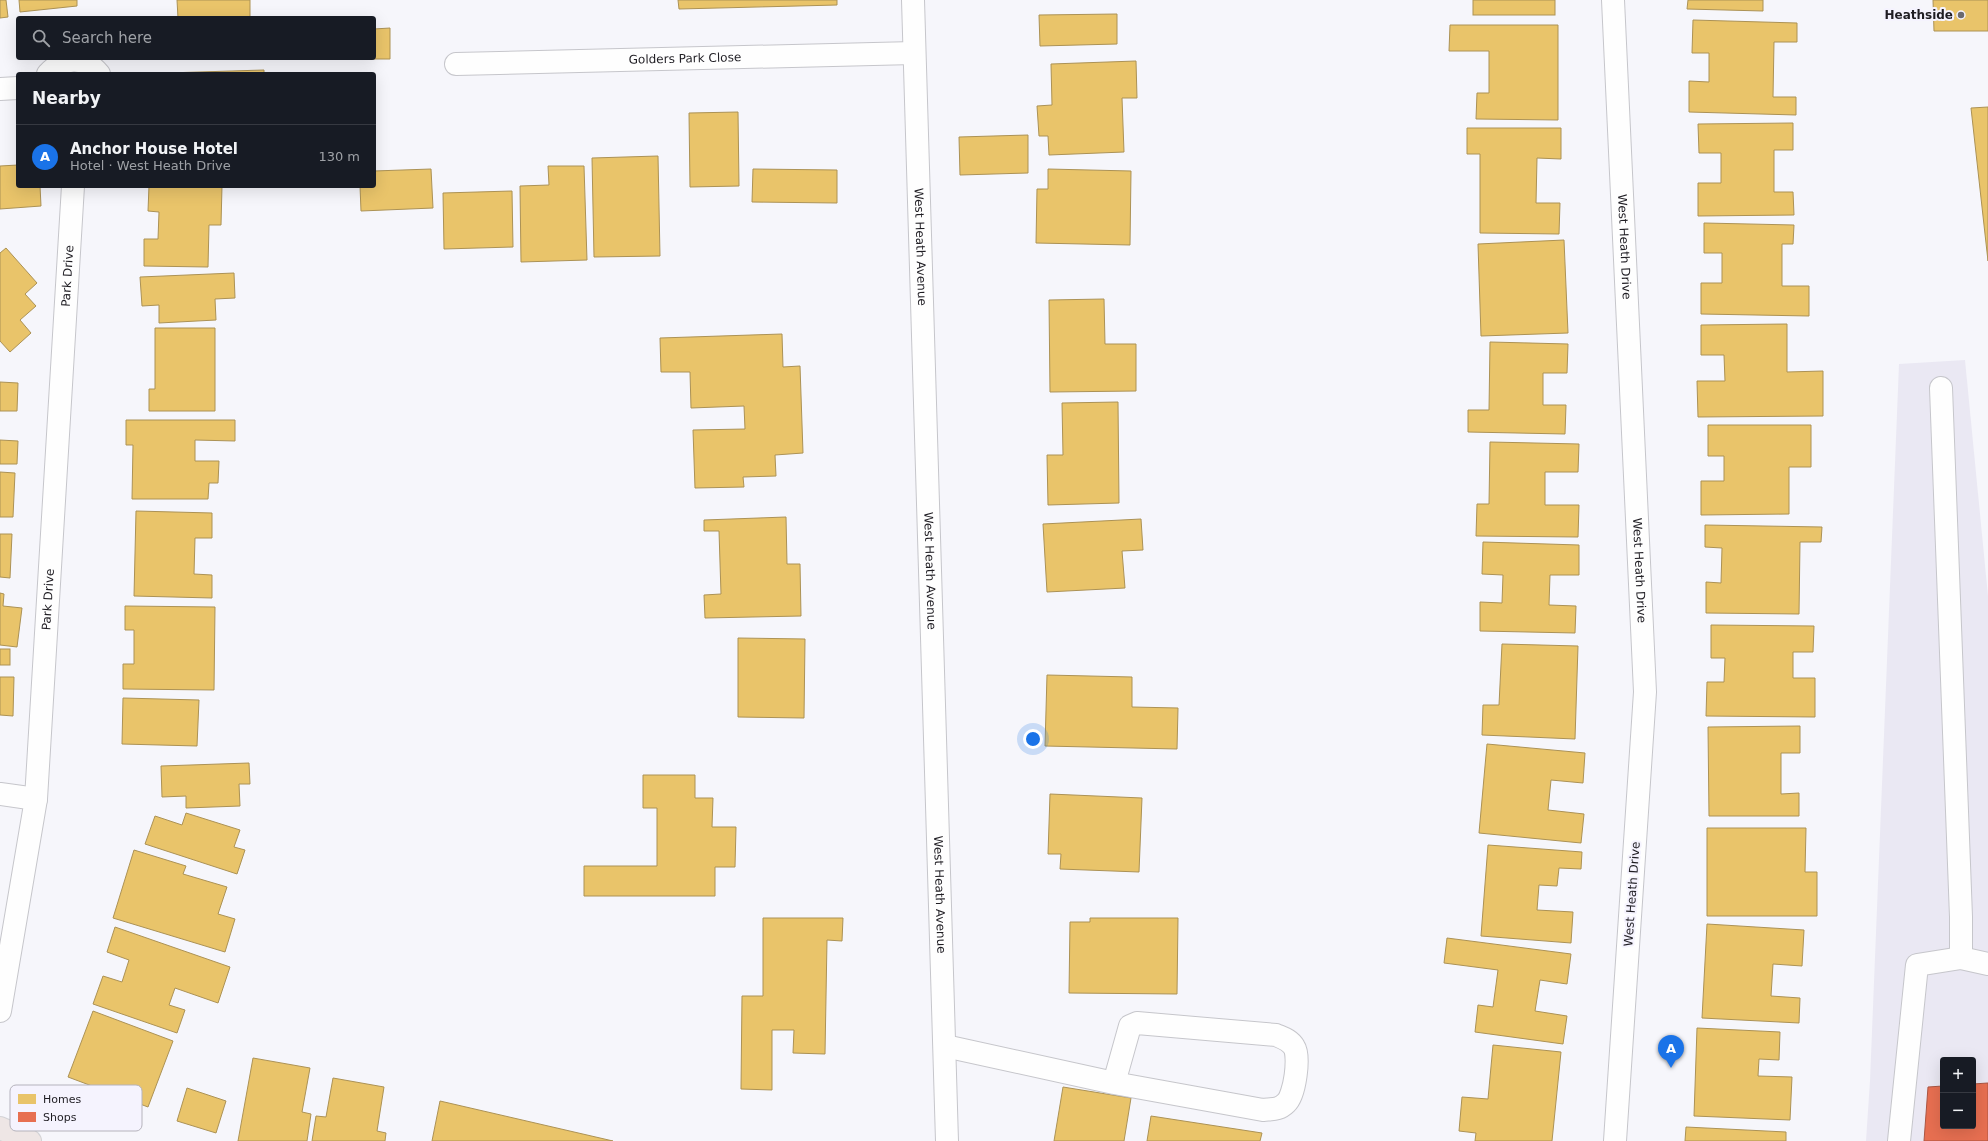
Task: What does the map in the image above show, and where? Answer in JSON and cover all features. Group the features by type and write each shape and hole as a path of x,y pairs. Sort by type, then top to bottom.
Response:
{"main road":[{"path":"0,1128 30,1141"}],"street":[{"name":"West Heath Avenue","path":"913,0 947,1141"},
{"name":"West Heath Drive","path":"1613,0 1645,692 1615,1141"},
{"name":"Golders Park Close","path":"456,64 914,53"},
{"path":"50,72 56,66 68,61 82,61 97,71"},
{"path":"0,89 16,88"},
{"name":"Park Drive","path":"0,1011 36,799 73,188"},
{"path":"1941,388 1962,917 1961,958"},
{"path":"0,794 36,799"},
{"path":"1899,1141 1917,964 1961,958 1988,964"},
{"path":"945,1046 1114,1083 1263,1110 1279,1108 1288,1102 1293,1089 1298,1057 1294,1047 1287,1039 1276,1035 1137,1023 1130,1026 1114,1083"}],"shaded area":[{"path":"1965,360 1988,596 1988,1141 1866,1141 1870,1081 1899,364"}],"building: Homes":[{"path":"0,0 6,0 8,17 0,18"},
{"path":"19,0 77,0 77,6 20,12"},
{"path":"177,0 250,0 250,16 178,16"},
{"path":"678,0 837,0 837,5 679,9"},
{"path":"1473,0 1555,0 1555,15 1473,15"},
{"path":"1688,0 1763,0 1763,11 1687,9"},
{"name":"Heathside","path":"1933,0 1988,0 1988,31 1934,31"},
{"path":"1117,14 1117,44 1040,46 1039,15"},
{"path":"1693,20 1797,23 1797,42 1774,42 1773,97 1796,97 1796,115 1689,112 1689,81 1709,82 1709,53 1692,53"},
{"path":"1450,25 1558,25 1558,120 1476,119 1477,93 1489,93 1489,51 1449,51"},
{"path":"390,28 390,59 376,59 376,29"},
{"path":"1136,61 1137,98 1122,98 1124,152 1049,155 1048,136 1039,136 1037,106 1052,105 1051,64"},
{"path":"264,70 264,72 199,72"},
{"path":"1988,107 1988,261 1971,108"},
{"path":"738,112 739,186 690,187 689,113"},
{"path":"1793,123 1793,150 1774,150 1774,192 1793,192 1794,215 1698,216 1698,183 1721,183 1721,153 1699,153 1698,124"},
{"path":"1467,128 1561,128 1561,159 1537,158 1536,203 1560,203 1559,234 1480,233 1480,154 1467,154"},
{"path":"1028,135 1028,173 960,175 959,137"},
{"path":"658,156 660,256 594,257 592,158"},
{"path":"16,165 16,188 40,188 41,206 0,209 0,166"},
{"path":"548,166 584,166 587,260 521,262 520,186 549,185"},
{"path":"431,169 433,208 361,211 360,188 376,188 376,171"},
{"path":"753,169 837,170 837,203 752,202"},
{"path":"1048,169 1131,171 1130,245 1036,243 1037,189 1048,189"},
{"path":"149,188 222,188 221,225 209,225 208,267 144,266 144,239 158,239 159,212 148,211"},
{"path":"512,191 513,247 444,249 443,193"},
{"path":"1704,223 1794,225 1793,244 1782,244 1782,286 1809,286 1809,316 1701,314 1701,283 1722,283 1722,253 1704,253"},
{"path":"1564,240 1568,333 1481,336 1478,244"},
{"path":"6,248 37,283 25,294 36,306 20,320 31,333 10,352 0,341 0,253"},
{"path":"234,273 235,298 215,299 216,320 159,323 159,305 142,306 140,277"},
{"path":"1104,299 1105,344 1136,344 1136,391 1050,392 1049,300"},
{"path":"1787,324 1787,372 1823,371 1823,416 1698,417 1697,381 1725,381 1724,355 1701,355 1701,325"},
{"path":"155,328 215,328 215,411 149,411 149,389 155,389"},
{"path":"782,334 783,367 800,366 803,453 775,455 776,476 743,477 744,487 695,488 693,430 745,429 744,406 691,408 690,372 661,372 660,338"},
{"path":"1490,342 1568,344 1567,373 1543,373 1543,405 1566,405 1565,434 1468,432 1468,410 1489,410"},
{"path":"0,382 18,383 17,411 0,411"},
{"path":"1118,402 1119,503 1048,505 1047,455 1063,455 1062,403"},
{"path":"126,420 235,420 235,441 195,440 195,461 219,461 218,483 209,483 208,499 132,499 133,445 126,445"},
{"path":"1708,425 1811,425 1811,467 1789,467 1789,514 1701,515 1701,481 1724,481 1724,456 1708,456"},
{"path":"0,440 18,441 17,464 0,464"},
{"path":"1490,442 1579,444 1578,472 1545,472 1545,505 1579,505 1578,537 1476,536 1477,504 1489,504"},
{"path":"0,472 15,473 13,517 0,517"},
{"path":"136,511 212,513 212,538 195,538 194,574 212,575 212,598 134,596"},
{"path":"786,517 787,564 800,564 801,616 705,618 704,595 721,594 719,531 704,531 704,520"},
{"path":"1141,519 1143,550 1122,551 1125,588 1047,592 1043,524"},
{"path":"1705,525 1822,527 1821,542 1800,542 1799,614 1706,613 1706,582 1721,583 1722,548 1705,547"},
{"path":"0,534 12,534 10,578 0,577"},
{"path":"1483,542 1579,545 1579,575 1550,575 1549,605 1576,606 1575,633 1480,631 1480,602 1502,603 1503,575 1482,574"},
{"path":"0,593 4,594 3,606 22,608 17,647 0,645"},
{"path":"125,606 215,607 214,690 123,689 123,664 134,664 134,630 125,630"},
{"path":"1711,625 1814,626 1813,652 1793,652 1793,678 1815,678 1815,717 1706,716 1707,682 1724,682 1725,658 1711,658"},
{"path":"738,638 805,639 804,718 738,717"},
{"path":"1502,644 1578,646 1575,739 1482,735 1483,705 1499,705"},
{"path":"0,649 10,649 10,665 0,665"},
{"path":"1047,675 1132,677 1132,707 1178,708 1177,749 1045,746"},
{"path":"0,677 14,677 13,716 0,715"},
{"path":"123,698 199,700 197,746 122,744"},
{"path":"1800,726 1800,753 1781,753 1781,794 1799,793 1799,816 1709,816 1708,727"},
{"path":"1487,744 1585,753 1583,783 1551,780 1548,810 1584,814 1581,843 1479,833"},
{"path":"249,763 250,784 239,784 240,806 186,808 186,796 162,797 161,766"},
{"path":"643,775 695,775 695,798 713,798 712,827 736,827 735,867 715,867 715,896 584,896 584,866 657,866 657,808 643,808"},
{"path":"1050,794 1142,798 1139,872 1060,869 1061,854 1048,854"},
{"path":"186,813 240,830 234,847 245,850 237,874 145,844 155,816 182,825"},
{"path":"1707,828 1806,828 1805,872 1817,872 1817,916 1707,916"},
{"path":"1488,845 1582,852 1581,869 1559,868 1557,886 1539,885 1537,910 1573,912 1571,943 1481,936"},
{"path":"134,850 186,866 183,874 227,887 218,914 235,919 225,952 113,918"},
{"path":"763,918 843,918 842,941 827,940 825,1054 793,1053 794,1030 772,1030 772,1090 741,1089 742,996 763,996"},
{"path":"1090,918 1178,918 1177,994 1069,993 1070,922 1090,922"},
{"path":"1707,924 1804,930 1802,966 1773,964 1771,996 1800,998 1799,1023 1702,1018"},
{"path":"115,927 230,967 218,1003 175,988 169,1005 185,1010 177,1033 93,1004 103,976 122,982 129,960 107,952"},
{"path":"1447,938 1571,954 1567,984 1540,980 1535,1011 1567,1016 1563,1044 1475,1032 1478,1005 1493,1007 1498,970 1444,963"},
{"path":"93,1011 173,1041 148,1107 142,1105 142,1085 89,1085 68,1077"},
{"path":"1697,1028 1780,1032 1779,1060 1759,1059 1758,1076 1792,1077 1790,1120 1694,1116"},
{"path":"1493,1045 1561,1052 1552,1141 1475,1141 1476,1133 1459,1131 1462,1097 1488,1099"},
{"path":"253,1058 310,1068 302,1112 311,1114 307,1141 238,1141"},
{"path":"333,1078 384,1087 377,1131 386,1133 385,1141 312,1141 316,1116 326,1117"},
{"path":"1063,1087 1131,1098 1124,1141 1054,1141"},
{"path":"187,1088 226,1101 216,1133 177,1121"},
{"path":"440,1101 613,1141 432,1141"},
{"path":"1151,1116 1262,1133 1260,1141 1147,1141"},
{"path":"1686,1127 1786,1132 1786,1141 1685,1141"}],"building: Shops":[{"path":"1988,1083 1988,1141 1924,1141 1928,1087 1940,1086 1940,1129 1976,1129 1976,1084"}],"place":[{"name":"Heathside","path":"1961,15"},
{"name":"Anchor House Hotel","path":"1671,1068"}]}
